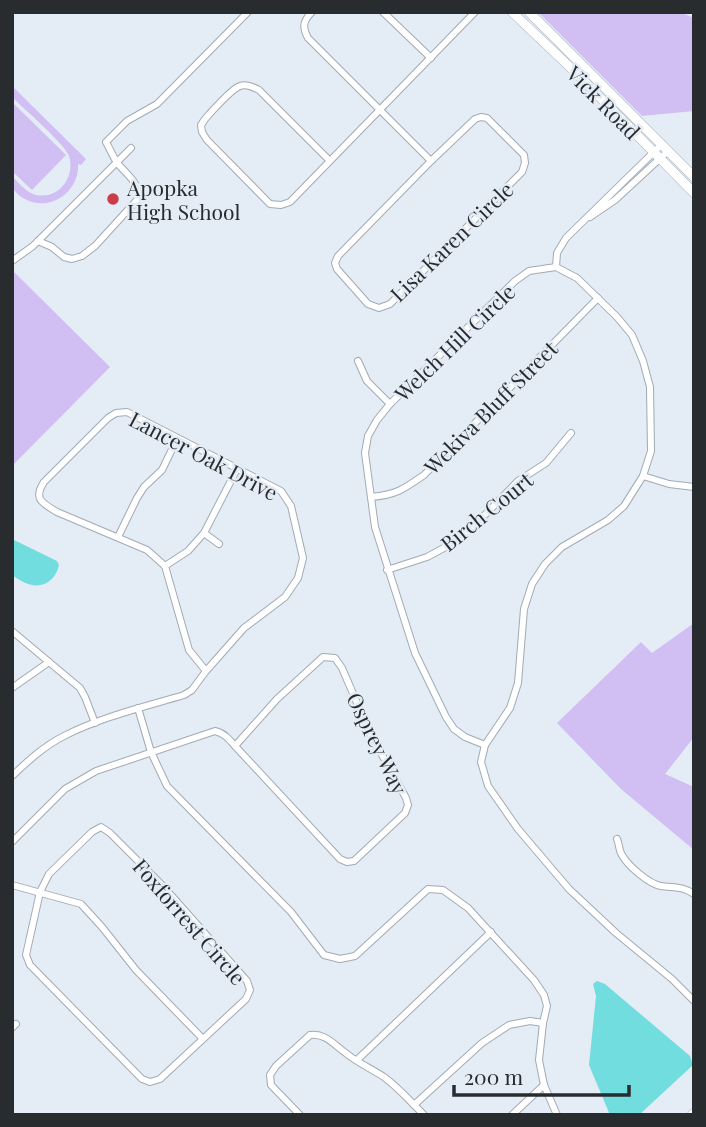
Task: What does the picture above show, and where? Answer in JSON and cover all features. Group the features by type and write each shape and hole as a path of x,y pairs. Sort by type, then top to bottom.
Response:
{"street":[{"path":"37,241 52,247 64,257 72,259 82,256 137,200 140,194 138,187 117,162 106,142 127,121 157,104 247,12"},
{"path":"312,12 304,24 308,38 431,161"},
{"path":"383,12 431,58"},
{"path":"330,161 253,86 238,86 201,125 207,140 270,204 290,202 431,58 475,12"},
{"name":"Vick Road","path":"512,12 661,151 694,177"},
{"name":"Vick Road","path":"529,12 661,151 694,193"},
{"name":"Lisa Karen Circle","path":"481,117 487,118 524,155 525,163 522,172 390,304 379,309 368,304 337,270 335,263 338,256 431,161 475,119 481,117"},
{"path":"12,261 37,241 131,148"},
{"path":"661,151 566,238 557,253 556,267 577,278 632,335 643,360 650,387 651,451 643,476 624,506 608,520 562,547 545,564 531,584 524,609 518,682 510,708 485,746 481,762 488,786 518,830 569,889 694,1001"},
{"name":"Welch Hill Circle","path":"485,746 454,729 415,653 375,527 365,453 368,436 377,419 390,404 515,281 529,271 556,267"},
{"name":"Wekiva Bluff Street","path":"371,497 390,495 424,475 598,298"},
{"path":"358,362 368,381 390,404"},
{"name":"Lancer Oak Drive","path":"12,776 34,755 64,736 192,690 244,628 285,597 298,578 303,558 291,506 281,491 127,412 116,413 44,482 39,490 39,497 45,505 57,512 147,550 165,566"},
{"name":"Birch Court","path":"387,570 427,558 455,542 518,481 546,463 571,433"},
{"path":"118,537 137,498 144,487 162,470 177,439"},
{"path":"206,671 189,650 165,566 188,551 204,533 237,469"},
{"path":"643,476 669,484 694,486"},
{"path":"204,533 219,544"},
{"path":"12,631 80,688 95,723"},
{"name":"Osprey Way","path":"151,752 215,731 221,732 340,859 347,862 354,860 405,813 408,805 335,658 323,657 277,699 235,746"},
{"path":"12,688 50,662"},
{"path":"138,708 151,752 167,786 291,912 324,955 340,959 355,956 428,889 443,890 468,908 534,980 544,995 547,1006 539,1060 544,1085 557,1115"},
{"path":"12,842 65,789 96,771 151,752"},
{"name":"Foxforrest Circle","path":"101,827 162,885 247,981 250,990 246,999 160,1079 150,1082 142,1079 30,965 26,955 27,947 40,892 49,874 92,832 101,827"},
{"path":"617,839 622,855 651,883 678,887 694,894"},
{"path":"12,884 81,904 136,970 203,1039"},
{"path":"357,1060 491,932"},
{"path":"414,1105 482,1043 509,1025 530,1021 543,1023"},
{"path":"300,1115 271,1085 270,1075 276,1066 310,1035 317,1034 328,1038 349,1056 397,1088 424,1115"},
{"path":"512,1115 544,1085"}],"shaded area":[{"path":"538,12 680,12 694,18 694,111 642,116"},
{"path":"12,86 86,159 81,165 78,164 74,183 69,191 53,201 35,203 21,197 12,188 12,176 30,193 50,195 67,180 70,164 69,156 60,143 12,97"},
{"path":"12,102 66,155 32,190 12,171"},
{"path":"12,270 110,367 12,466"},
{"path":"694,623 694,737 665,774 694,787 694,850 621,789 557,723 641,642 652,653"}],"water":[{"path":"12,539 57,561 59,565 52,579 44,584 34,585 12,575"},
{"path":"597,981 605,984 690,1056 693,1065 639,1115 610,1115 589,1065 596,996 593,984"}],"place":[{"name":"Apopka High School","path":"113,199"}]}
